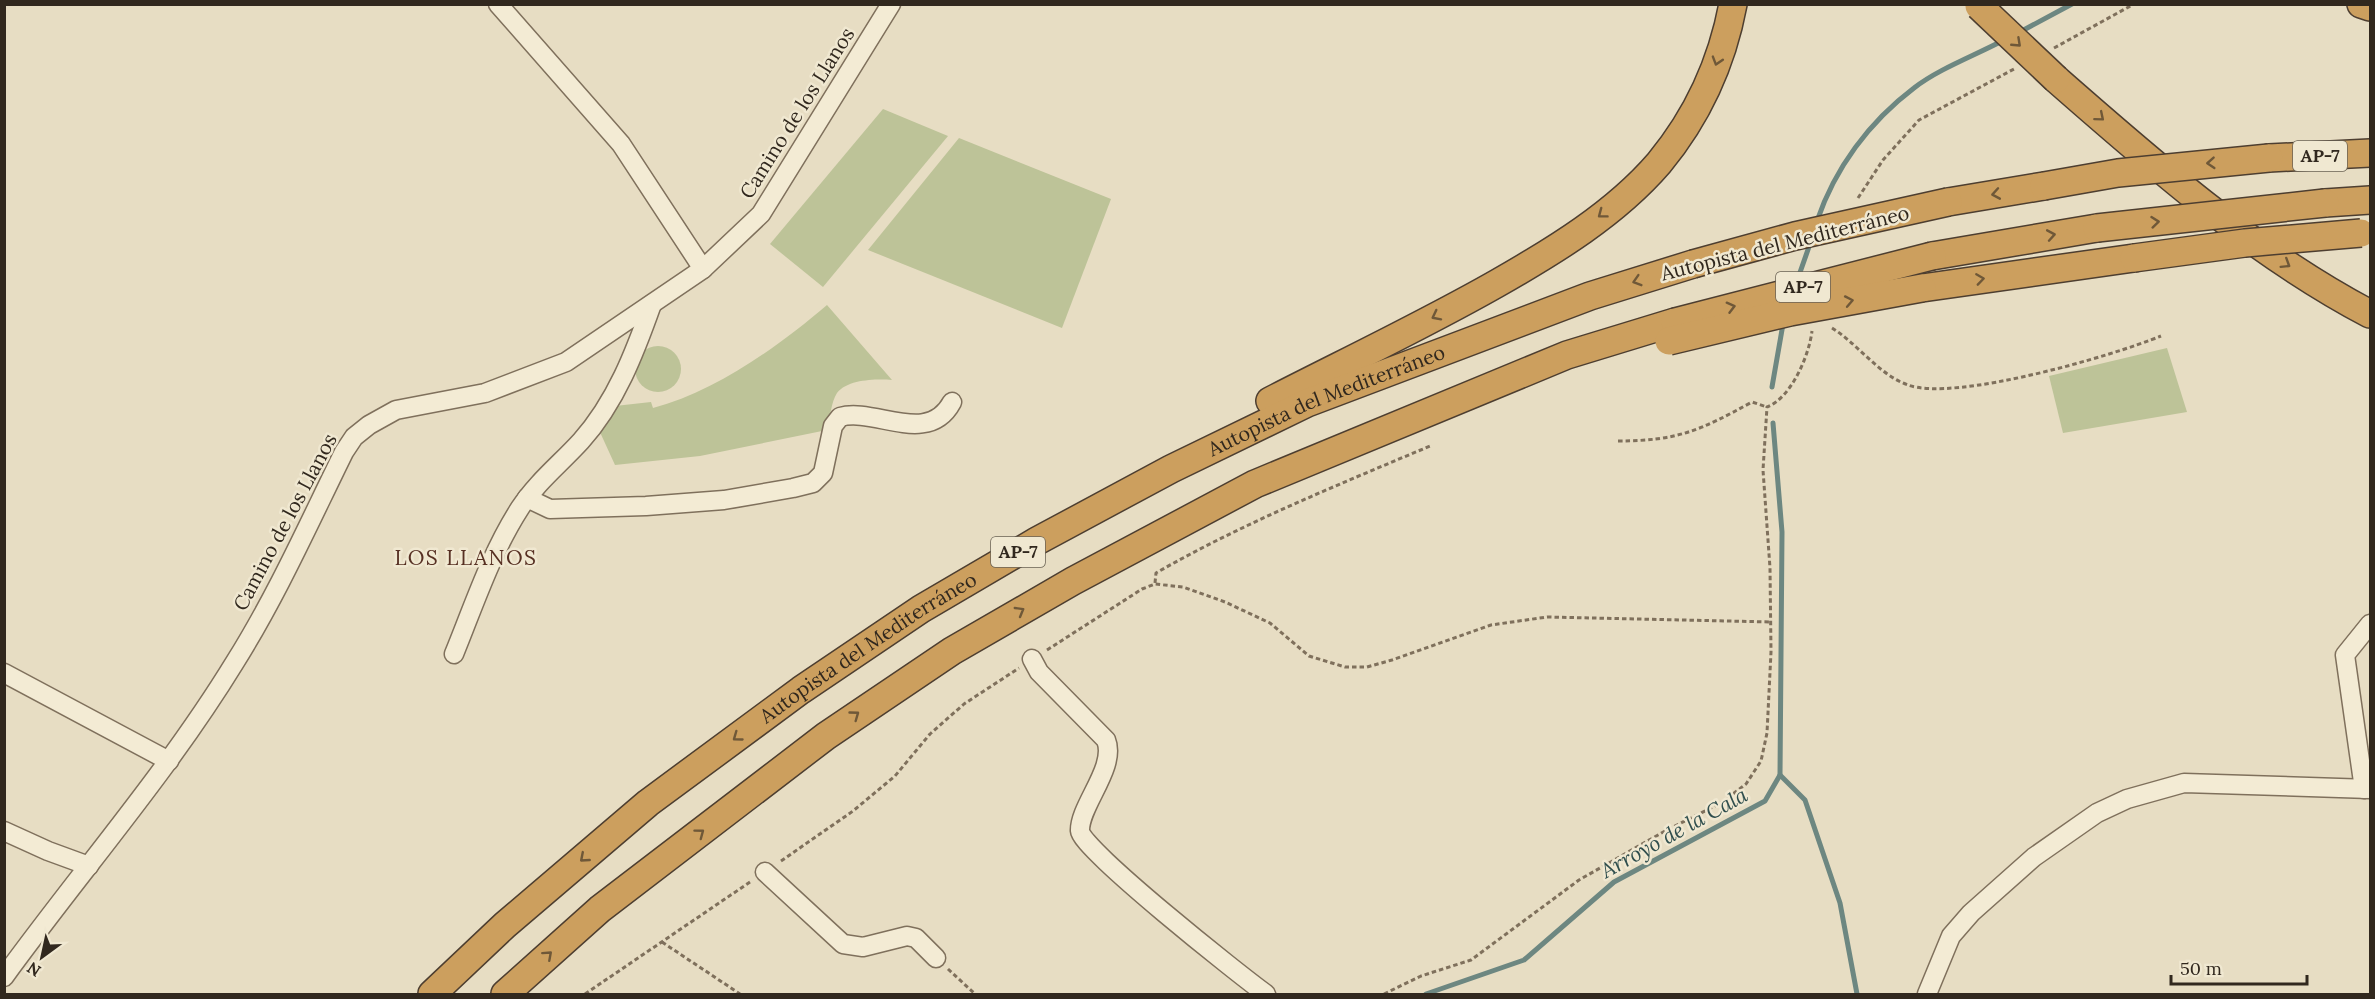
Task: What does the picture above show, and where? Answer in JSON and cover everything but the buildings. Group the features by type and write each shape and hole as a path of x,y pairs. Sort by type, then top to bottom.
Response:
{"highway":[{"path":"1037,541 1127,474 1459,305 1552,250 1625,197 1658,163 1684,130 1716,66 1733,4"},
{"path":"2361,4 2370,7"},
{"path":"1978,5 2056,79 2197,198 2273,256 2370,314"},
{"name":"Autopista del Mediterráneo","path":"432,994 505,925 648,803 801,690 912,616 1037,541 1171,469 1307,403 1590,296 1795,236 1948,202 2118,173 2269,158 2370,153"},
{"name":"AP-7","path":"505,994 619,895 826,736 952,651 1073,581 1255,484 1567,355 1672,332 1932,256 2097,228 2370,200"},
{"path":"1672,332 1922,288 2245,243 2366,233"}],"street":[{"path":"498,4 621,144 703,269"},
{"name":"Camino de los Llanos","path":"4,977 169,761 235,662 273,596 344,452 354,437 369,425 396,410 484,393 566,362 703,269 761,214 891,4"},
{"path":"454,654 501,541 537,484 581,440 602,413 625,372 652,304"},
{"path":"527,498 550,508 646,506 724,500 813,483 823,473 829,454 833,426 840,417 915,424 938,418 952,402"},
{"path":"1927,994 1951,936 1971,913 2034,857 2097,813 2127,799 2184,783 2367,789 2345,655 2370,624"},
{"path":"1032,659 1039,672 1101,735 1108,746 1108,758 1081,826 1080,832 1085,842 1190,933 1266,994"},
{"path":"4,674 169,761"},
{"path":"4,831 89,866"},
{"path":"765,872 843,944 863,947 908,936 916,938 936,958"}],"path":[{"path":"2052,49 2134,4"},
{"path":"1854,205 1883,160 1919,120 2022,65"},
{"path":"1618,441 1653,441 1692,433 1752,402 1767,407 1778,403 1810,348 1813,322"},
{"path":"1825,323 1889,375 1906,385 1928,391 1990,383 2100,358 2121,353 2161,336"},
{"path":"1384,994 1421,976 1472,960 1580,880 1665,831 1721,803 1746,784 1761,761 1767,733 1771,622 1770,568 1763,470 1767,407"},
{"path":"1155,584 1155,573 1180,559 1302,501 1430,446"},
{"path":"585,994 853,811 895,776 930,734 964,704 1142,589 1155,584 1183,587 1225,602 1270,622 1309,656 1345,668 1367,667 1462,638 1491,625 1521,619 1547,617 1771,622"},
{"path":"662,942 740,994"},
{"path":"936,958 975,994"}],"green space":[{"path":"883,109 948,136 823,287 770,244"},
{"path":"959,138 1111,199 1062,328 868,250"},
{"path":"827,305 892,380 855,382 842,388 833,401 827,430 700,456 615,465 599,430 615,406 651,402 653,408 700,391 745,366"},
{"path":"658,346 667,347 675,352 680,360 680,378 675,386 667,391 658,392 649,391 641,386 636,378 635,369 636,360 641,352 649,347"},
{"path":"2167,348 2187,412 2063,433 2049,376"}],"waterway":[{"name":"Arroyo de la Cala","path":"2018,33 2072,4"},
{"name":"Arroyo de la Cala","path":"1817,221 1833,183 1855,147 1882,116 1924,81 2004,40"},
{"name":"Arroyo de la Cala","path":"1797,281 1811,241"},
{"name":"Arroyo de la Cala","path":"1772,387 1783,324"},
{"name":"Arroyo de la Cala","path":"1426,994 1524,960 1614,882 1765,801 1780,775 1782,532 1773,423"},
{"path":"1780,775 1805,800 1840,903 1857,994"}],"district":[{"name":"LOS LLANOS","path":"466,558"}]}
